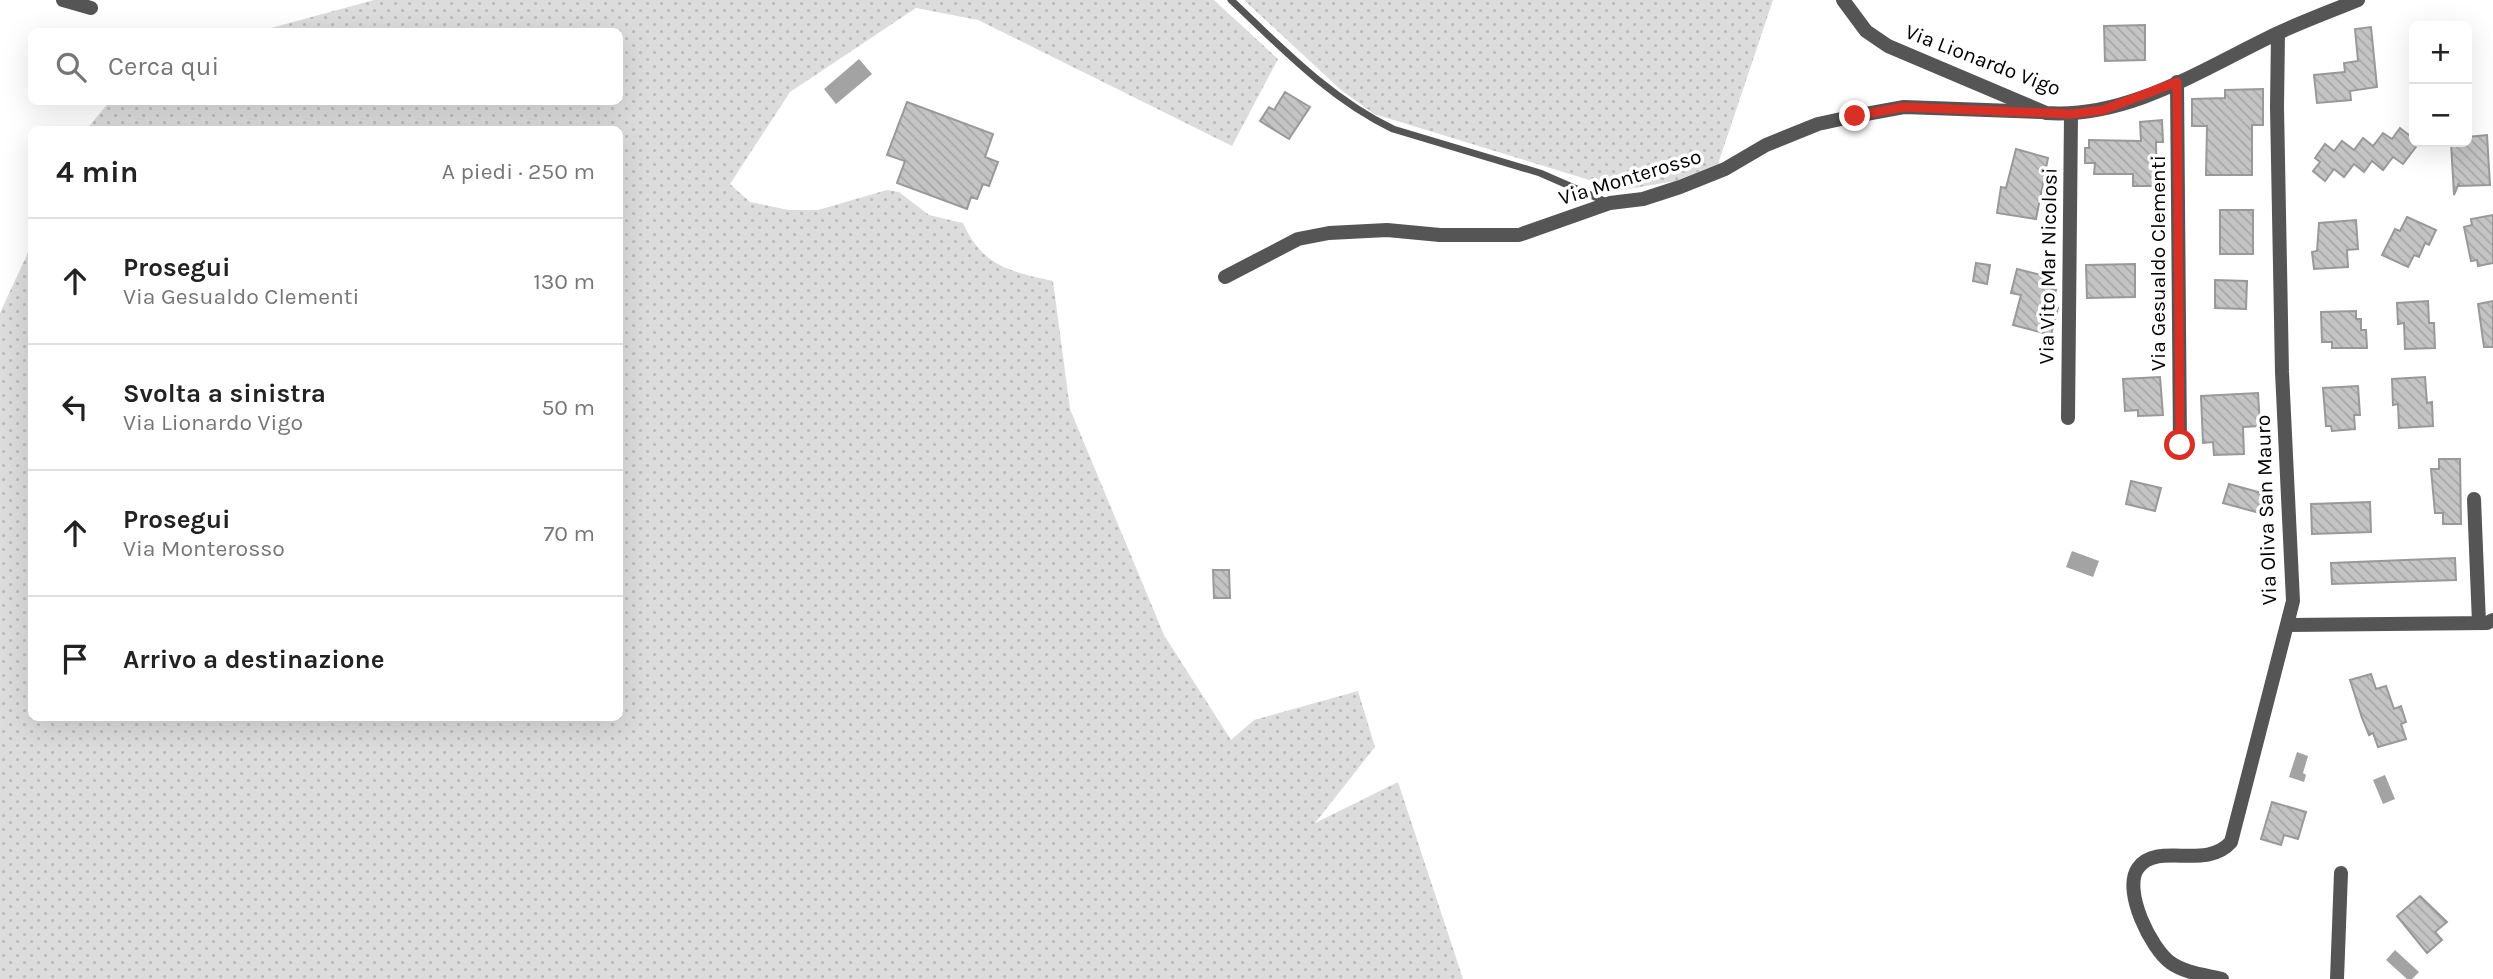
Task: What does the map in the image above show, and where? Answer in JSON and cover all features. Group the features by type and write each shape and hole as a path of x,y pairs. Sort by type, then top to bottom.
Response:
{"street":[{"path":"63,0 91,8"},
{"name":"Via Lionardo Vigo","path":"1843,0 1866,31 1888,46 2046,113 2071,114 2103,110 2177,82 2219,65 2278,33 2358,0"},
{"name":"Via Oliva San Mauro","path":"2222,979 2179,968 2168,962 2149,934 2133,895 2132,884 2135,874 2145,861 2156,857 2218,854 2231,842 2293,601 2282,372 2278,33"},
{"name":"Via Gesualdo Clementi","path":"2177,82 2180,445"},
{"name":"Via Monterosso","path":"1225,277 1298,239 1322,234 1387,230 1440,235 1520,235 1610,203 1643,199 1680,187 1726,169 1766,145 1830,121 1904,107 2046,113"},
{"name":"Via Vito Mar Nicolosi","path":"2068,418 2071,114"},
{"path":"2288,625 2486,621 2474,499"},
{"path":"2337,979 2340,962 2341,873"}],"lane":[{"path":"1231,0 1306,71 1371,119 1393,129 1540,173 1610,203"}],"shaded area":[{"path":"374,0 1214,0 1278,59 1232,146 978,20 916,8 790,92 730,184 750,202 789,210 818,210 887,190 899,192 929,215 963,223 979,249 999,265 1053,281 1070,409 1164,635 1231,740 1254,720 1358,691 1375,747 1315,823 1398,782 1463,979 0,979 0,313 28,252 28,721 623,721 623,126 89,126 107,105 623,105 623,28 271,28"},
{"path":"1244,0 1773,0 1718,164 1675,181 1622,190 1374,114 1341,90"},
{"path":"859,59 872,74 836,104 824,89"},
{"path":"2072,551 2099,561 2093,577 2066,567"},
{"path":"2297,752 2308,756 2303,773 2306,775 2304,782 2289,777"},
{"path":"2385,775 2395,799 2383,804 2373,780"},
{"path":"2395,950 2419,972 2412,979 2407,979 2386,960"}],"building":[{"path":"2145,25 2145,60 2105,61 2104,26"},
{"path":"2371,27 2377,87 2350,91 2351,100 2317,103 2314,75 2345,72 2344,63 2358,61 2355,29"},
{"path":"2263,89 2263,125 2252,125 2252,175 2206,175 2207,126 2192,126 2192,99 2225,98 2225,90"},
{"path":"1285,92 1310,107 1289,139 1260,121 1269,107 1274,110"},
{"path":"907,102 993,134 985,157 998,162 989,186 983,184 977,199 971,197 967,209 897,183 905,161 887,155"},
{"path":"2162,120 2163,142 2156,142 2157,186 2133,186 2133,174 2094,174 2095,163 2085,163 2085,148 2089,148 2089,140 2141,141 2140,122"},
{"path":"2400,128 2409,135 2409,147 2416,147 2403,164 2393,157 2383,170 2372,161 2364,172 2354,164 2344,177 2334,169 2325,181 2313,171 2320,162 2315,158 2325,144 2334,151 2342,141 2354,150 2363,138 2373,146 2383,133 2392,139"},
{"path":"2487,135 2490,185 2459,186 2459,183 2454,195 2451,147 2472,147 2472,136"},
{"path":"2016,149 2048,158 2036,219 1997,213 2001,187 2006,188"},
{"path":"2220,210 2253,210 2253,254 2220,254"},
{"path":"2493,215 2493,263 2478,266 2477,260 2471,261 2464,227 2472,225 2471,219"},
{"path":"2407,217 2436,230 2429,245 2425,243 2419,257 2414,255 2408,267 2382,255 2395,229 2400,231"},
{"path":"2356,220 2358,249 2347,250 2348,267 2314,269 2312,252 2317,251 2319,223"},
{"path":"1976,263 1990,265 1987,284 1973,281"},
{"path":"2135,264 2135,297 2087,298 2086,265"},
{"path":"2017,269 2053,278 2050,288 2056,290 2052,306 2058,308 2051,335 2013,325 2021,295 2011,293"},
{"path":"2215,280 2247,281 2246,309 2215,308"},
{"path":"2428,301 2429,323 2434,323 2435,348 2405,349 2404,323 2398,324 2397,303"},
{"path":"2493,301 2493,347 2484,347 2478,304"},
{"path":"2356,311 2356,319 2361,319 2361,330 2366,330 2367,348 2332,348 2332,342 2322,342 2321,312"},
{"path":"2160,377 2163,415 2138,416 2138,410 2125,411 2123,379"},
{"path":"2425,377 2427,403 2432,402 2433,426 2399,428 2398,404 2393,405 2392,379"},
{"path":"2358,386 2360,415 2354,415 2355,429 2332,431 2331,426 2326,426 2323,388"},
{"path":"2258,393 2260,426 2243,427 2244,454 2214,455 2213,442 2203,443 2201,396"},
{"path":"2439,459 2460,459 2461,524 2443,524 2443,513 2435,513 2431,469 2439,469"},
{"path":"2131,481 2161,488 2155,511 2126,504"},
{"path":"2229,484 2262,493 2263,514 2223,503"},
{"path":"2370,502 2371,532 2312,534 2311,504"},
{"path":"2455,558 2456,580 2332,584 2331,563"},
{"path":"1213,570 1229,570 1230,598 1214,598"},
{"path":"2371,674 2376,689 2386,686 2394,709 2401,706 2406,722 2401,724 2406,739 2378,747 2373,733 2369,735 2350,680"},
{"path":"2272,802 2306,812 2298,839 2284,835 2281,845 2261,839"},
{"path":"2420,896 2447,922 2435,932 2442,940 2427,953 2397,916"}],"route":[{"path":"1855,116 1904,107 2071,114 2103,110 2177,82 2180,445"}]}
